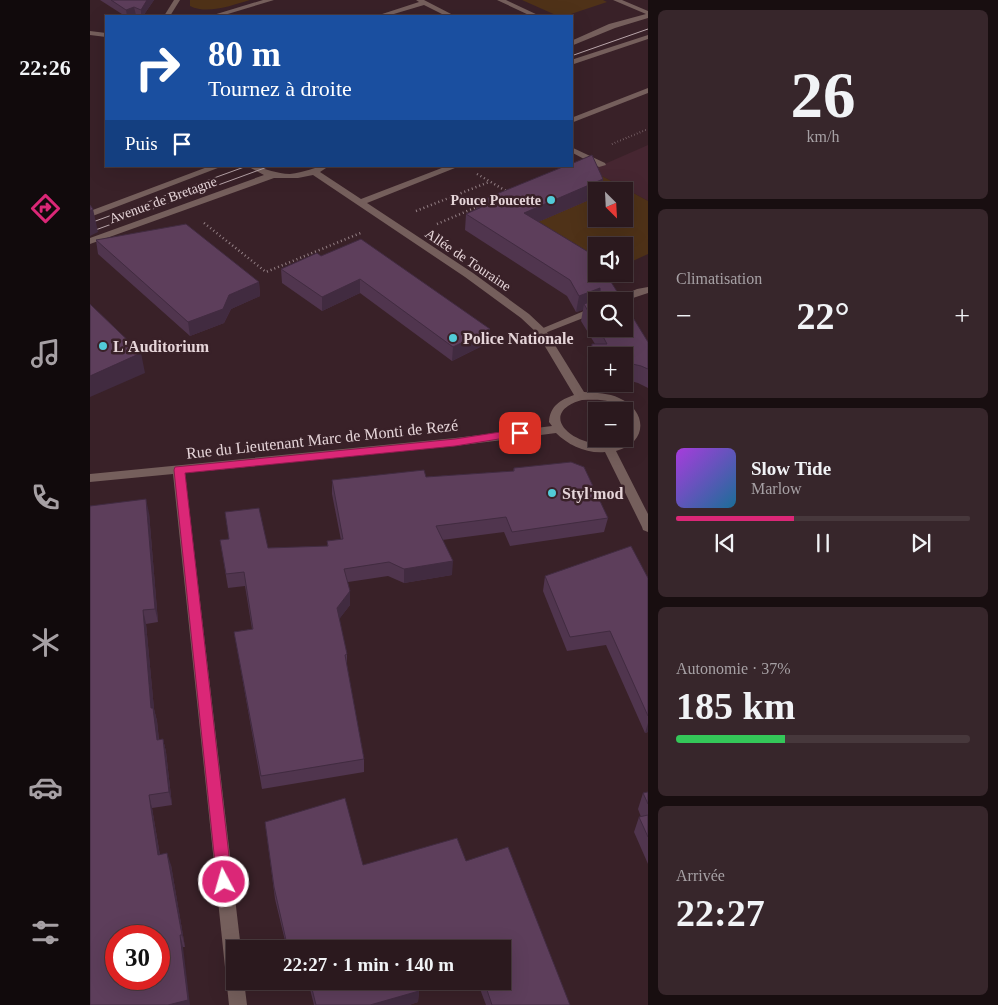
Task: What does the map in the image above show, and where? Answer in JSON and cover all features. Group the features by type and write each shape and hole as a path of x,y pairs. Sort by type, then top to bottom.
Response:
{"street":[{"path":"168,15 177,0"},
{"path":"218,15 271,0"},
{"path":"500,0 534,15"},
{"path":"616,0 648,15"},
{"path":"383,15 421,1 449,15"},
{"path":"573,43 612,26 648,15"},
{"path":"90,32 105,35"},
{"path":"573,33 586,38"},
{"path":"573,63 648,37"},
{"path":"573,120 648,90"},
{"path":"573,150 602,165"},
{"name":"Avenue de Bretagne","path":"90,214 216,167"},
{"path":"252,167 258,171 273,175 296,176 314,172 323,167"},
{"path":"360,203 453,167"},
{"name":"Allée de Touraine","path":"314,172 500,297 541,332 581,396"},
{"name":"Avenue de Bretagne","path":"90,241 273,175"},
{"path":"633,295 648,290"},
{"path":"541,332 588,312"},
{"path":"581,396 605,397 616,401 643,421 635,436 629,442 609,449 597,450 578,445 564,436 557,428 554,420 556,412 562,405 570,399 581,396"},
{"name":"Rue du Lieutenant Marc de Monti de Rezé","path":"90,478 455,442 557,428"},
{"path":"609,449 648,527"},
{"path":"179,470 231,940"},
{"path":"236,990 238,1005"}],"path":[{"path":"590,159 594,152 648,129"},
{"path":"476,174 510,194 502,197"},
{"path":"198,218 266,272 489,182"},
{"path":"408,236 485,204"}],"shaded area":[{"path":"190,0 250,0 204,10 190,6"},
{"path":"522,0 603,0 607,2 568,15 556,15"},
{"path":"648,145 648,201 633,193 633,182 613,182 591,170"},
{"path":"591,170 613,182 588,182 588,228 632,228 633,193 648,201 648,254 633,261 633,237 588,237 588,270 522,229"}],"building":[{"path":"111,0 147,0 141,10 134,7 126,10"},
{"path":"592,155 603,179 596,182 588,182 588,185 524,213 588,252 588,282 611,282 617,292 600,292 600,288 579,296 570,280 466,214 484,206 477,202 563,167 573,167 573,163"},
{"path":"186,224 259,282 229,295 223,309 188,322 96,240"},
{"path":"361,239 490,329 453,347 360,279 322,297 281,269 317,253 321,256"},
{"path":"588,302 588,311 584,304"},
{"path":"90,304 141,353 90,376"},
{"path":"633,318 648,342 648,369 633,364 633,347 592,347 592,344 607,344 603,337 633,337"},
{"path":"571,462 584,467 608,518 512,532 506,517 436,526 453,561 404,569 389,562 344,569 350,591 337,608 347,654 345,655 364,759 261,776 234,632 253,629 244,572 226,574 220,540 229,539 225,512 259,508 268,548 328,546 327,541 343,539 332,480 424,470 426,477 514,471 514,468"},
{"path":"146,499 155,609 143,610 151,708 153,708 157,740 163,739 169,792 149,795 158,855 167,853 182,935 180,935 188,1000 168,1005 90,1005 90,506"},
{"path":"631,546 648,578 648,716 610,631 570,637 545,576"},
{"path":"648,792 648,804 643,793"},
{"path":"345,798 363,865 457,838 466,861 508,847 570,1005 492,1005 487,990 511,990 511,940 286,940 274,887 265,822"},
{"path":"648,815 648,837 639,817"},
{"path":"312,990 419,991 370,1005 316,1005"}],"tram line":[{"path":"573,55 648,29"},
{"path":"90,223 244,167"},
{"path":"90,232 267,167"}],"place":[{"name":"Pouce Poucette","path":"551,200"},
{"name":"Police Nationale","path":"453,338"},
{"name":"L'Auditorium","path":"103,346"},
{"name":"Styl'mod","path":"552,493"}],"route":[{"path":"224,882 179,470 455,442 520,433"}]}
